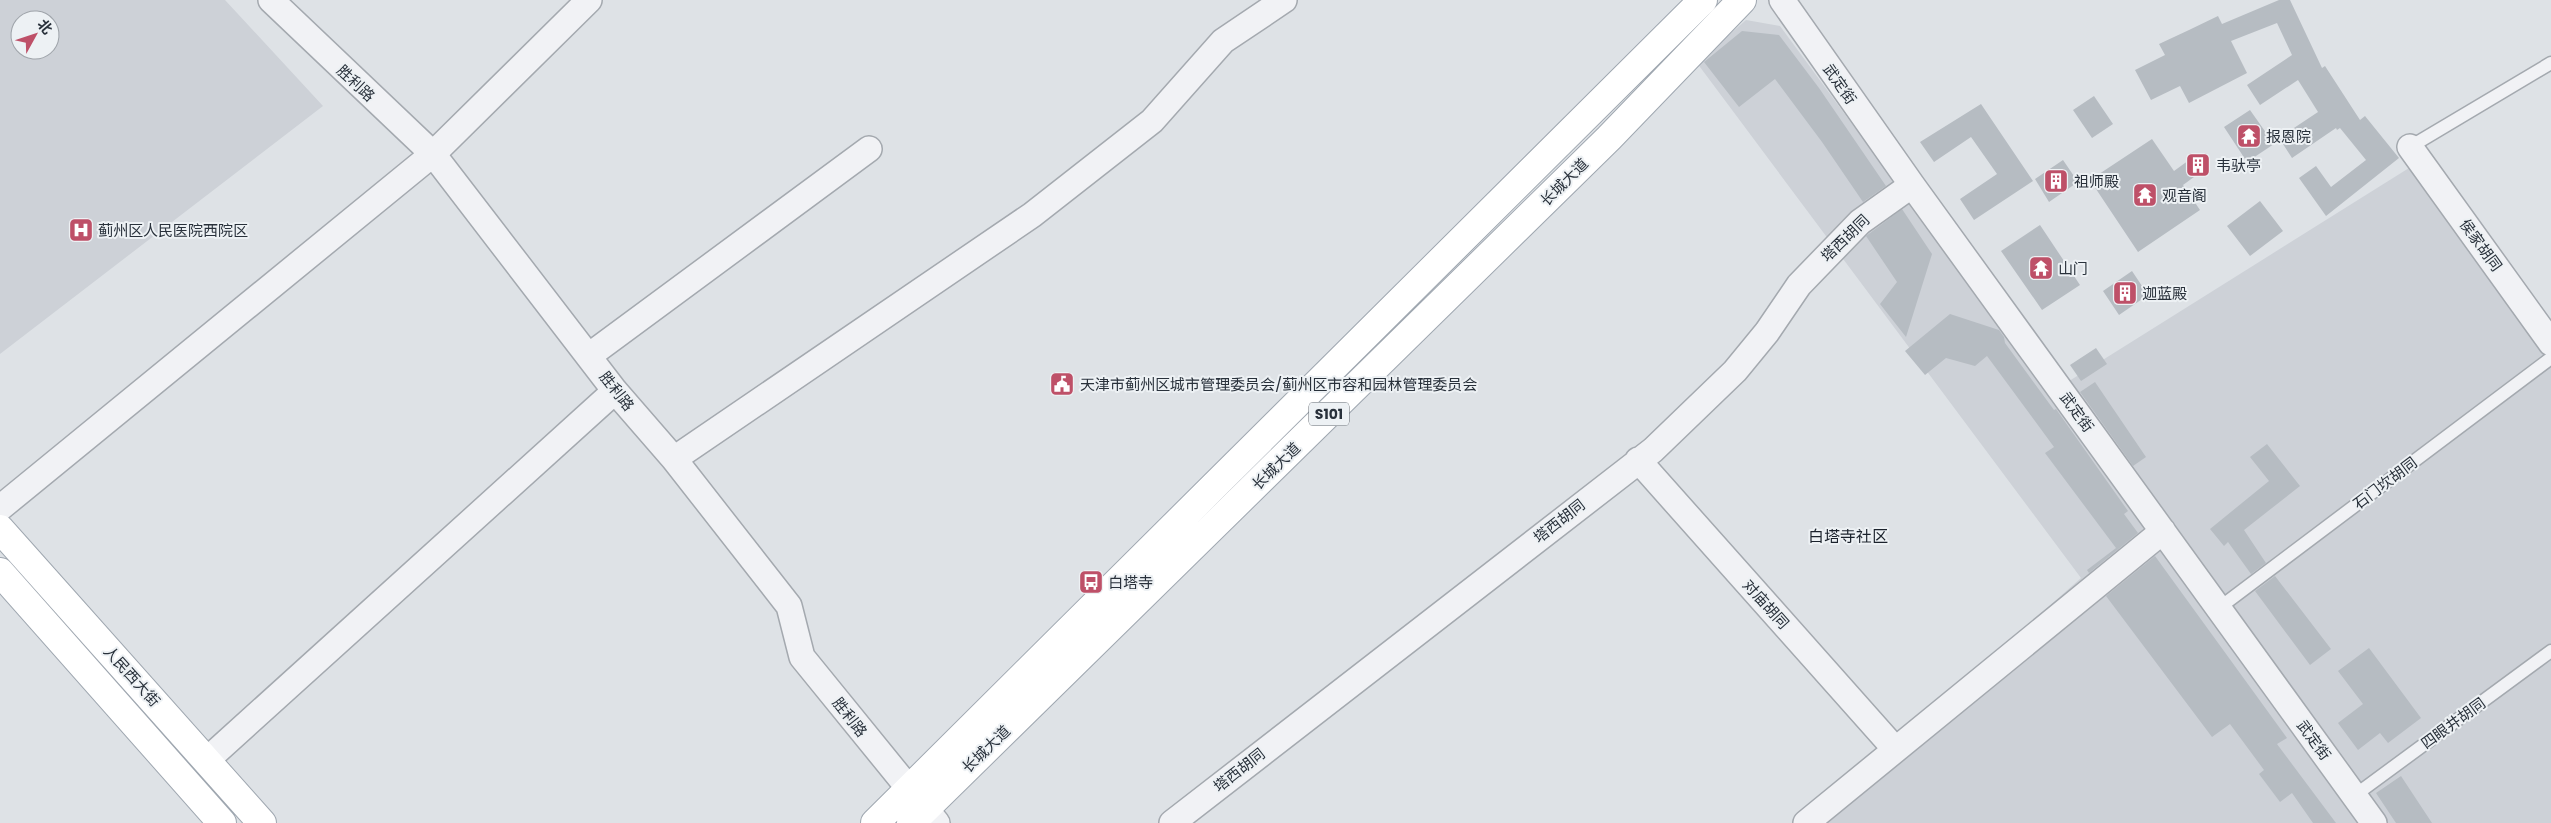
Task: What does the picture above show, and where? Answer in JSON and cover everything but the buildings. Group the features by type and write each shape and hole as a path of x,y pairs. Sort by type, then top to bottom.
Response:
{"main road":[{"name":"长城大道","path":"920,811 1703,0"},
{"name":"长城大道","path":"874,823 920,811 1588,159 1742,0"},
{"name":"人民西大街","path":"0,529 262,823"},
{"name":"人民西大街","path":"0,572 222,823"}],"street":[{"name":"胜利路","path":"271,0 433,154 590,355 615,391 674,459 789,606 802,657 920,811"},
{"path":"0,508 433,154 589,0"},
{"path":"674,459 1032,215 1152,121 1223,41 1284,0"},
{"name":"武定街","path":"1782,0 1912,185 2374,823"},
{"name":"侯家胡同","path":"2410,147 2551,355"},
{"path":"590,355 869,149"},
{"name":"塔西胡同","path":"1172,823 1653,450 1735,371 1766,332 1799,285 1860,222 1912,185"},
{"path":"207,760 615,391"},
{"name":"对庙胡同","path":"1638,460 1895,749"},
{"path":"1806,823 2163,531"}],"lane":[{"path":"2410,147 2551,63"},
{"name":"石门坎胡同","path":"2219,608 2551,355"},
{"name":"四眼井胡同","path":"2354,796 2551,651"}],"shaded area":[{"name":"蓟州区人民医院西院区","path":"0,0 225,0 323,106 0,354"},
{"path":"1746,20 1780,26 2050,393 2409,168 2551,363 2551,823 1803,823 2081,578 1697,63"}],"place":[{"name":"报恩院","path":"2249,136"},
{"name":"韦驮亭","path":"2198,165"},
{"name":"祖师殿","path":"2056,181"},
{"name":"观音阁","path":"2145,195"},
{"name":"蓟州区人民医院西院区","path":"81,230"},
{"name":"山门","path":"2041,268"},
{"name":"迦蓝殿","path":"2125,293"},
{"name":"天津市蓟州区城市管理委员会/蓟州区市容和园林管理委员会","path":"1062,384"},
{"name":"白塔寺","path":"1091,582"}],"district":[{"name":"白塔寺社区","path":"1848,536"}]}
